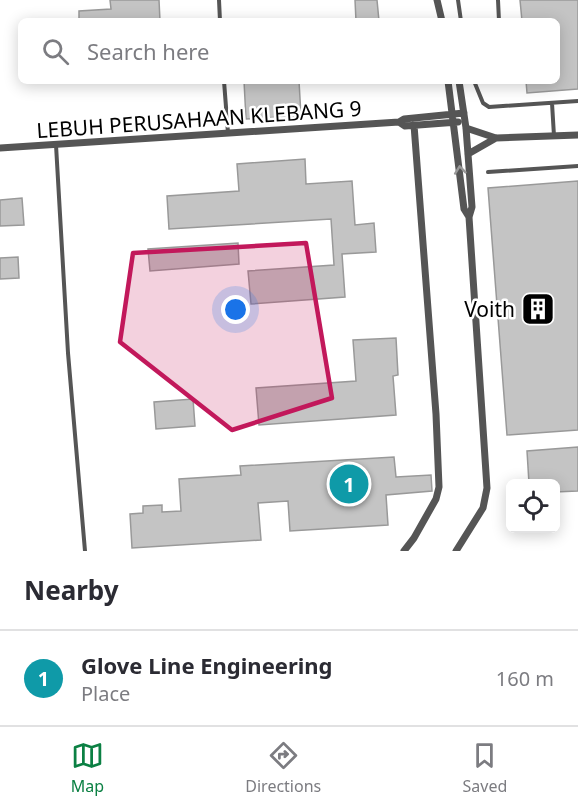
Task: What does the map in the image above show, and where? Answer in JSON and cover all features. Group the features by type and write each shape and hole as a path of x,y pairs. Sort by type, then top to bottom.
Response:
{"street":[{"path":"437,0 441,18"},
{"path":"448,84 464,208 469,217"},
{"path":"456,551 483,508 487,488 469,217 472,207 459,84"},
{"name":"LEBUH PERUSAHAAN KLEBANG 9","path":"399,122 405,126 454,118"},
{"name":"LEBUH PERUSAHAAN KLEBANG 9","path":"0,148 399,122 404,119 454,118 465,121"},
{"path":"465,121 496,138"},
{"path":"404,551 436,499 439,487 436,414 414,125"},
{"path":"468,154 496,138 578,135"}],"lane":[{"path":"219,0 220,18"},
{"path":"459,0 461,18"},
{"path":"498,0 499,18"},
{"path":"224,84 228,133"},
{"path":"475,84 483,103 489,107 578,101"},
{"path":"552,103 554,137"},
{"path":"56,144 68,353 86,551"},
{"path":"488,172 578,166"}],"highlighted area":[{"path":"306,243 332,398 232,430 120,342 133,253"}],"building":[{"path":"110,0 159,0 160,18 79,18 79,11 111,9"},
{"path":"355,0 377,0 379,18 356,18"},
{"path":"520,0 578,0 578,89 527,93 526,84 560,84 560,18 522,18"},
{"path":"244,84 299,84 301,116 246,119"},
{"path":"305,159 306,184 352,181 355,225 374,223 376,252 342,254 345,297 251,304 248,271 334,265 331,219 169,229 167,196 239,191 237,164"},
{"name":"Voith","path":"578,181 578,430 507,435 488,188"},
{"path":"22,198 24,225 0,226 0,200"},
{"path":"238,243 239,264 150,271 148,249"},
{"path":"18,257 19,278 0,279 0,258"},
{"path":"396,338 398,375 393,376 396,415 259,425 256,388 356,381 353,340"},
{"path":"193,399 195,426 156,429 154,402"},
{"path":"578,447 578,491 560,492 560,479 529,479 527,451"},
{"path":"394,457 396,477 431,475 432,491 386,495 388,525 290,531 288,501 258,503 261,540 132,548 130,514 143,513 143,506 162,505 162,512 181,511 179,479 241,475 240,466"}],"place":[{"name":"Voith","path":"538,309"},
{"name":"Glove Line Engineering","path":"349,484"}]}
